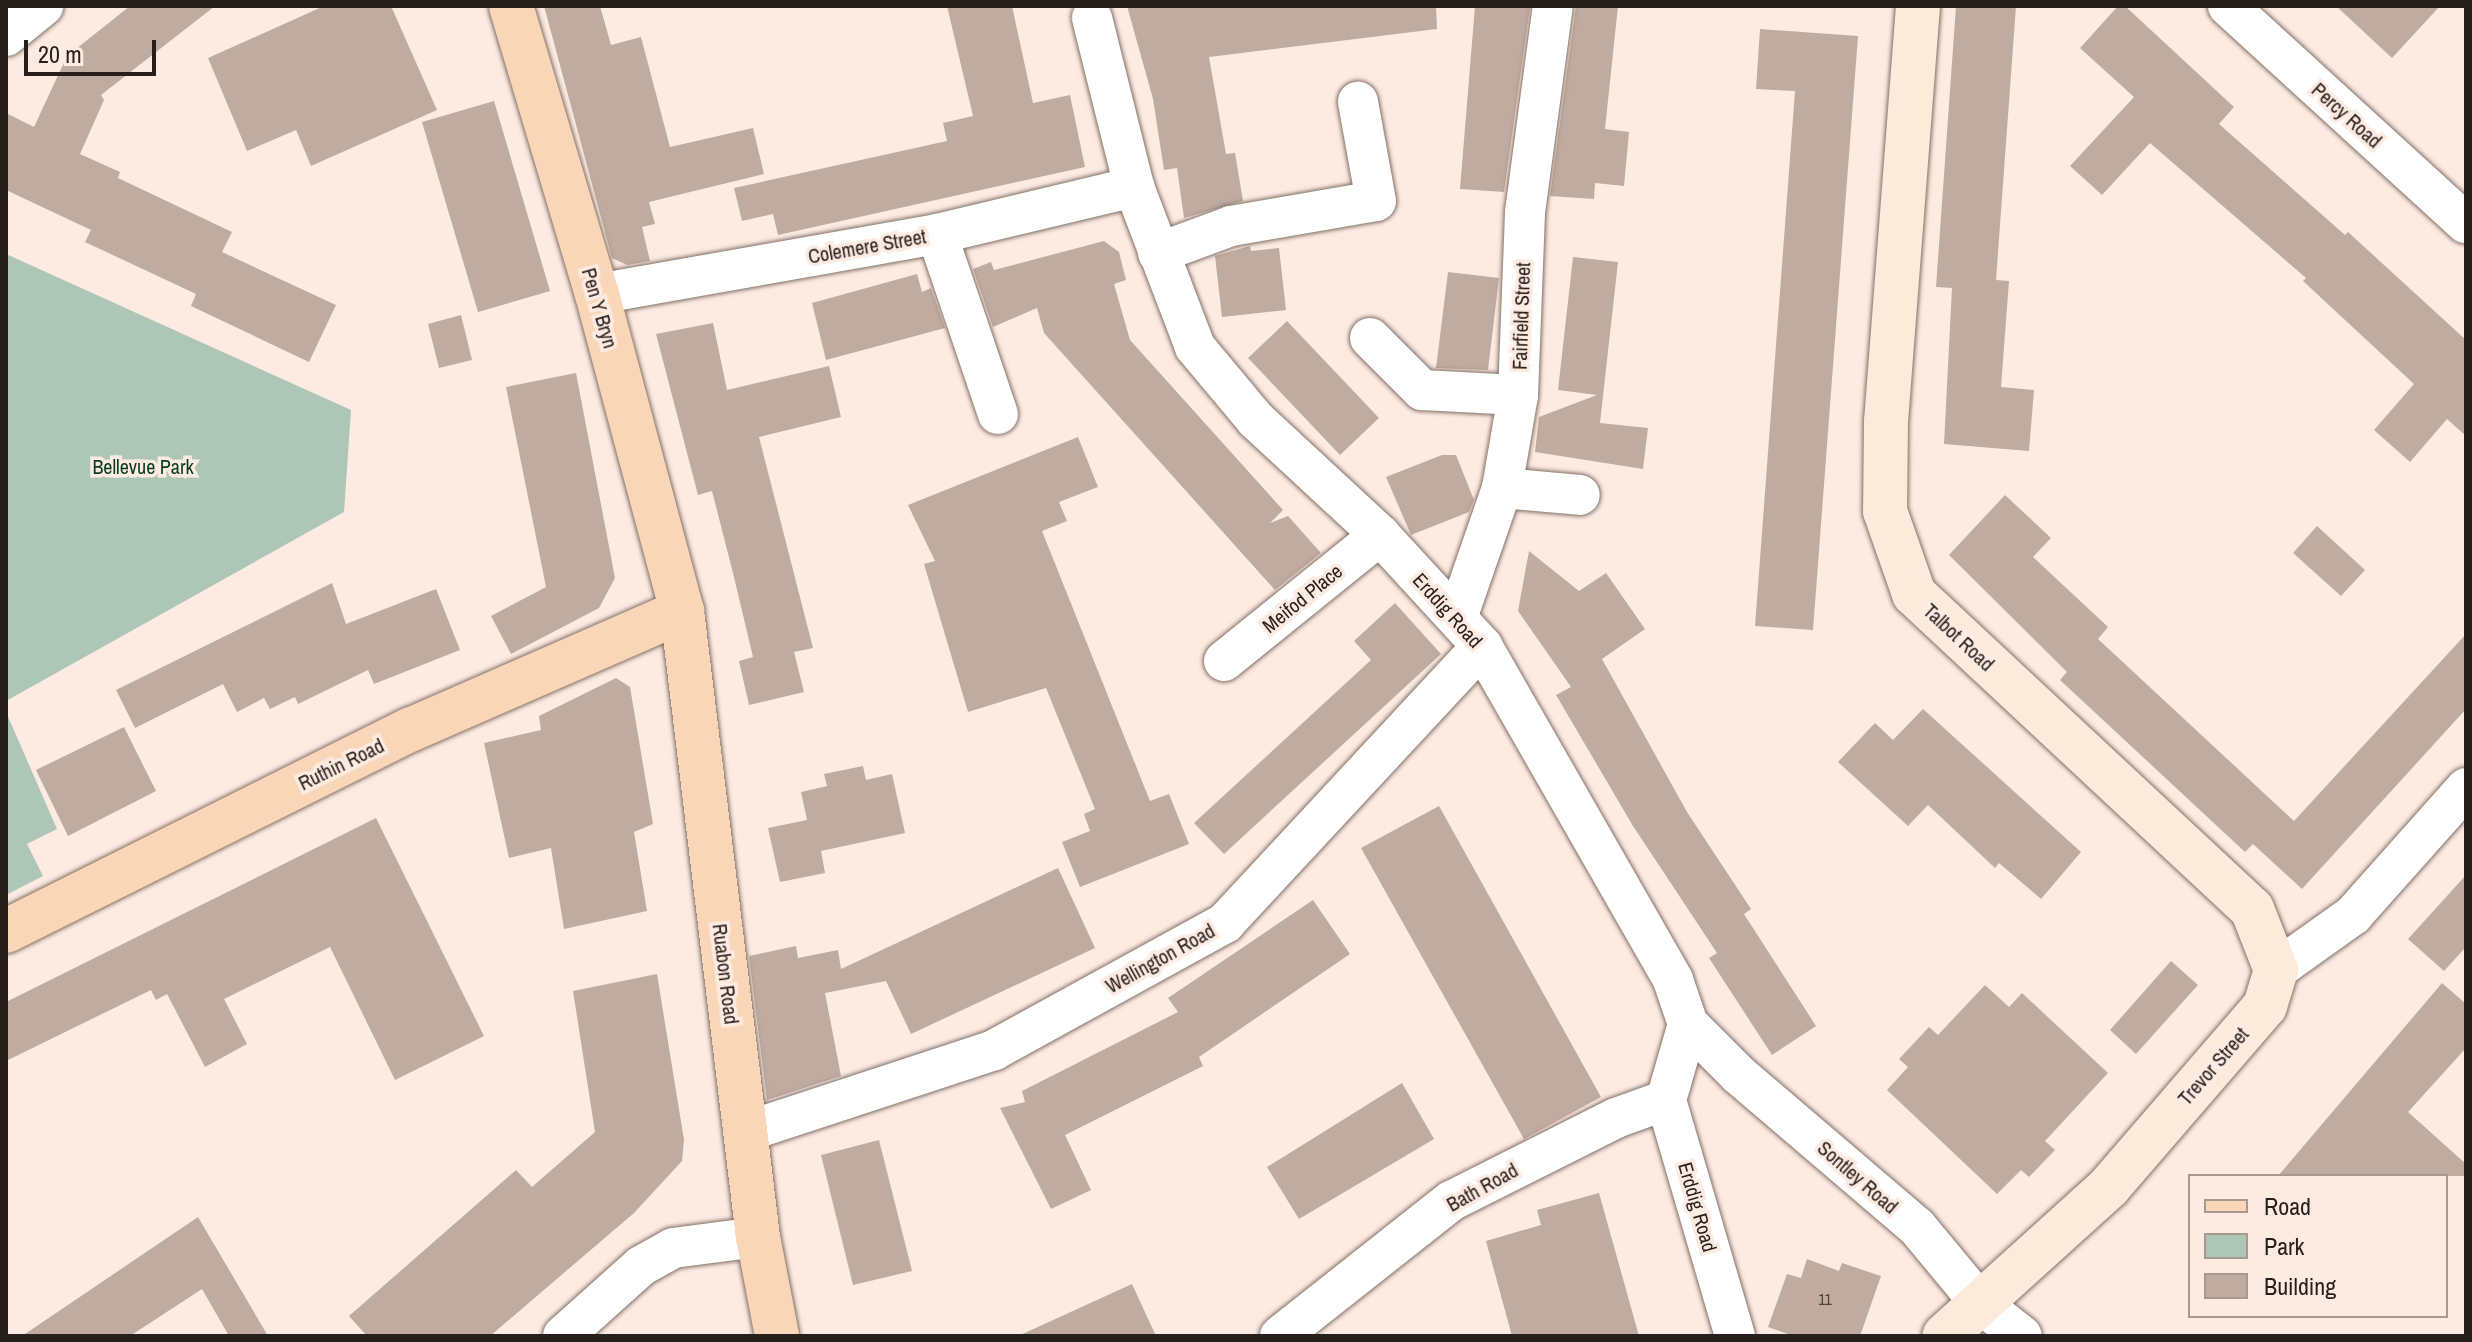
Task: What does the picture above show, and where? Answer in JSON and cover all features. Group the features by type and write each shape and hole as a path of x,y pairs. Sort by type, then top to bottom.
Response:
{"main road":[{"name":"Pen Y Bryn","path":"511,6 597,294 682,611"},
{"name":"Talbot Road","path":"1918,6 1886,421 1885,511 1914,594 2252,909 2276,970"},
{"name":"Ruthin Road","path":"6,931 412,729 682,611"},
{"name":"Ruabon Road","path":"682,611 758,1237 777,1336"},
{"name":"Trevor Street","path":"1944,1336 2109,1187 2265,1006 2276,970"}],"street":[{"path":"6,36 43,6"},
{"name":"Fairfield Street","path":"1470,632 1502,488 1518,395 1525,212 1553,6"},
{"name":"Percy Road","path":"2228,6 2466,223"},
{"name":"Erddig Road","path":"1092,18 1134,187 1195,347 1256,420 1380,535 1470,632 1673,980 1688,1024"},
{"path":"1158,253 1231,226 1376,201 1358,102"},
{"name":"Colemere Street","path":"597,294 937,234 1134,187"},
{"path":"937,234 998,414"},
{"path":"1370,338 1422,390 1518,395"},
{"path":"1502,488 1580,495"},
{"name":"Meifod Place","path":"1224,661 1380,535"},
{"name":"Wellington Road","path":"745,1132 994,1050 1225,923 1470,632"},
{"path":"2276,970 2353,915 2466,788"},
{"path":"1666,1100 1688,1024"},
{"name":"Sontley Road","path":"1688,1024 1739,1075 1917,1227 1980,1303 2022,1336"},
{"name":"Erddig Road","path":"1666,1100 1735,1336"},
{"name":"Bath Road","path":"1280,1336 1451,1201 1616,1118 1666,1100"},
{"path":"563,1336 641,1266 673,1248 758,1237"}],"green space":[{"name":"Bellevue Park","path":"6,254 351,410 344,512 6,701"},
{"path":"6,712 57,829 27,844 43,876 6,895"}],"building":[{"path":"130,6 215,6 101,95 104,100 80,154 120,172 118,178 232,232 222,252 336,305 309,362 191,306 196,294 85,242 91,230 6,190 6,113 34,127 67,56"},
{"path":"324,6 391,6 437,110 311,166 296,130 247,151 208,58"},
{"path":"544,6 600,6 611,45 641,37 670,147 753,128 764,174 649,202 655,224 642,227 650,261 627,265 612,258"},
{"path":"947,6 1012,6 1033,103 1070,95 1085,167 778,235 773,214 742,221 734,188 947,141 943,123 973,116"},
{"path":"1127,6 1436,6 1437,29 1209,57 1226,154 1235,153 1243,201 1184,218 1177,168 1164,170 1153,99"},
{"path":"1475,6 1530,6 1504,192 1460,189"},
{"path":"1576,6 1618,6 1605,129 1629,132 1624,186 1595,183 1594,199 1550,196"},
{"path":"1956,6 2016,6 1996,280 2009,281 2001,387 2034,390 2029,451 1944,444 1952,288 1936,287"},
{"path":"2118,6 2125,6 2234,107 2219,124 2345,235 2348,232 2466,340 2466,436 2447,419 2410,462 2374,430 2414,384 2303,281 2306,278 2150,143 2102,195 2070,166 2134,97 2080,48"},
{"path":"2336,6 2440,6 2392,58"},
{"path":"1760,29 1858,36 1813,630 1755,626 1795,91 1756,89"},
{"path":"494,101 550,291 478,312 422,122"},
{"path":"1104,241 1119,252 1126,280 1114,284 1130,340 1283,510 1270,523 1288,516 1321,553 1275,590 1044,333 1037,308 993,327 973,269 991,262 994,270"},
{"path":"1250,246 1251,251 1279,248 1286,310 1222,317 1215,256"},
{"path":"1573,257 1618,262 1600,423 1648,428 1643,469 1535,452 1539,417 1597,395 1558,390"},
{"path":"1448,272 1499,278 1488,370 1436,368"},
{"path":"917,274 922,292 931,288 945,328 826,360 812,303"},
{"path":"461,315 472,360 439,368 428,324"},
{"path":"1287,321 1379,418 1340,455 1248,358"},
{"path":"713,323 727,390 829,366 841,417 759,437 813,648 794,652 804,692 749,705 739,661 753,657 733,573 712,491 698,495 656,334"},
{"path":"576,373 615,578 599,608 511,654 491,616 546,587 506,387"},
{"path":"1078,437 1098,487 1059,502 1067,521 1042,531 1150,801 1169,794 1189,844 1080,887 1062,842 1090,831 1084,814 1095,809 1046,688 968,712 924,564 935,561 908,505"},
{"path":"1442,455 1456,455 1474,500 1469,512 1411,535 1386,477"},
{"path":"2005,495 2051,538 2033,557 2108,627 2098,639 2294,821 2466,634 2466,709 2302,889 2253,844 2245,852 2060,680 2067,672 1949,555"},
{"path":"2317,526 2365,570 2341,596 2293,553"},
{"path":"1529,551 1579,591 1606,573 1645,629 1602,659 1687,812 1751,909 1744,914 1816,1026 1772,1055 1709,958 1717,953 1633,826 1556,695 1571,687 1518,611"},
{"path":"332,583 346,624 436,589 460,650 374,684 368,670 298,704 295,697 270,709 264,698 237,712 223,684 135,728 116,690"},
{"path":"1395,603 1441,654 1224,854 1194,823 1371,660 1354,641"},
{"path":"616,678 630,687 653,824 634,832 647,911 564,929 551,848 509,858 484,743 541,730 539,716"},
{"path":"1923,709 2081,852 2041,899 1999,863 1995,868 1928,805 1908,826 1838,762 1875,723 1893,740"},
{"path":"124,727 156,791 68,836 36,770"},
{"path":"863,766 866,780 892,774 905,833 821,851 825,873 780,882 768,828 807,820 801,792 827,786 824,774"},
{"path":"1439,806 1601,1097 1524,1139 1361,848"},
{"path":"376,818 484,1036 395,1080 330,947 224,999 247,1044 205,1067 167,994 156,1000 151,990 6,1061 6,1002"},
{"path":"1058,868 1095,948 911,1034 886,981 825,993 841,1076 767,1100 749,956 796,946 798,958 838,950 841,969"},
{"path":"2466,875 2466,947 2444,971 2408,939"},
{"path":"1313,900 1350,954 1199,1057 1203,1066 1065,1135 1091,1190 1051,1209 1000,1108 1025,1102 1022,1091 1178,1012 1168,998"},
{"path":"2171,961 2198,985 2136,1054 2110,1030"},
{"path":"657,974 684,1140 682,1161 634,1213 490,1336 367,1336 349,1316 516,1170 532,1187 595,1132 573,991"},
{"path":"2442,983 2466,1004 2466,1048 2408,1112 2466,1164 2466,1176 2280,1174"},
{"path":"1985,985 2009,1007 2022,993 2108,1073 2045,1141 2055,1150 2029,1177 2021,1170 1997,1194 1887,1090 1908,1067 1899,1059 1929,1027 1938,1035"},
{"path":"1402,1083 1434,1139 1299,1219 1267,1167"},
{"path":"879,1140 912,1271 853,1285 821,1155"},
{"path":"1599,1193 1639,1336 1512,1336 1486,1241 1541,1225 1537,1210"},
{"path":"198,1217 268,1336 229,1336 202,1289 130,1336 22,1336"},
{"path":"1807,1259 1839,1271 1842,1263 1881,1276 1860,1336 1794,1336 1768,1327 1787,1274 1801,1278"},
{"path":"1132,1284 1156,1336 1018,1336"}]}
